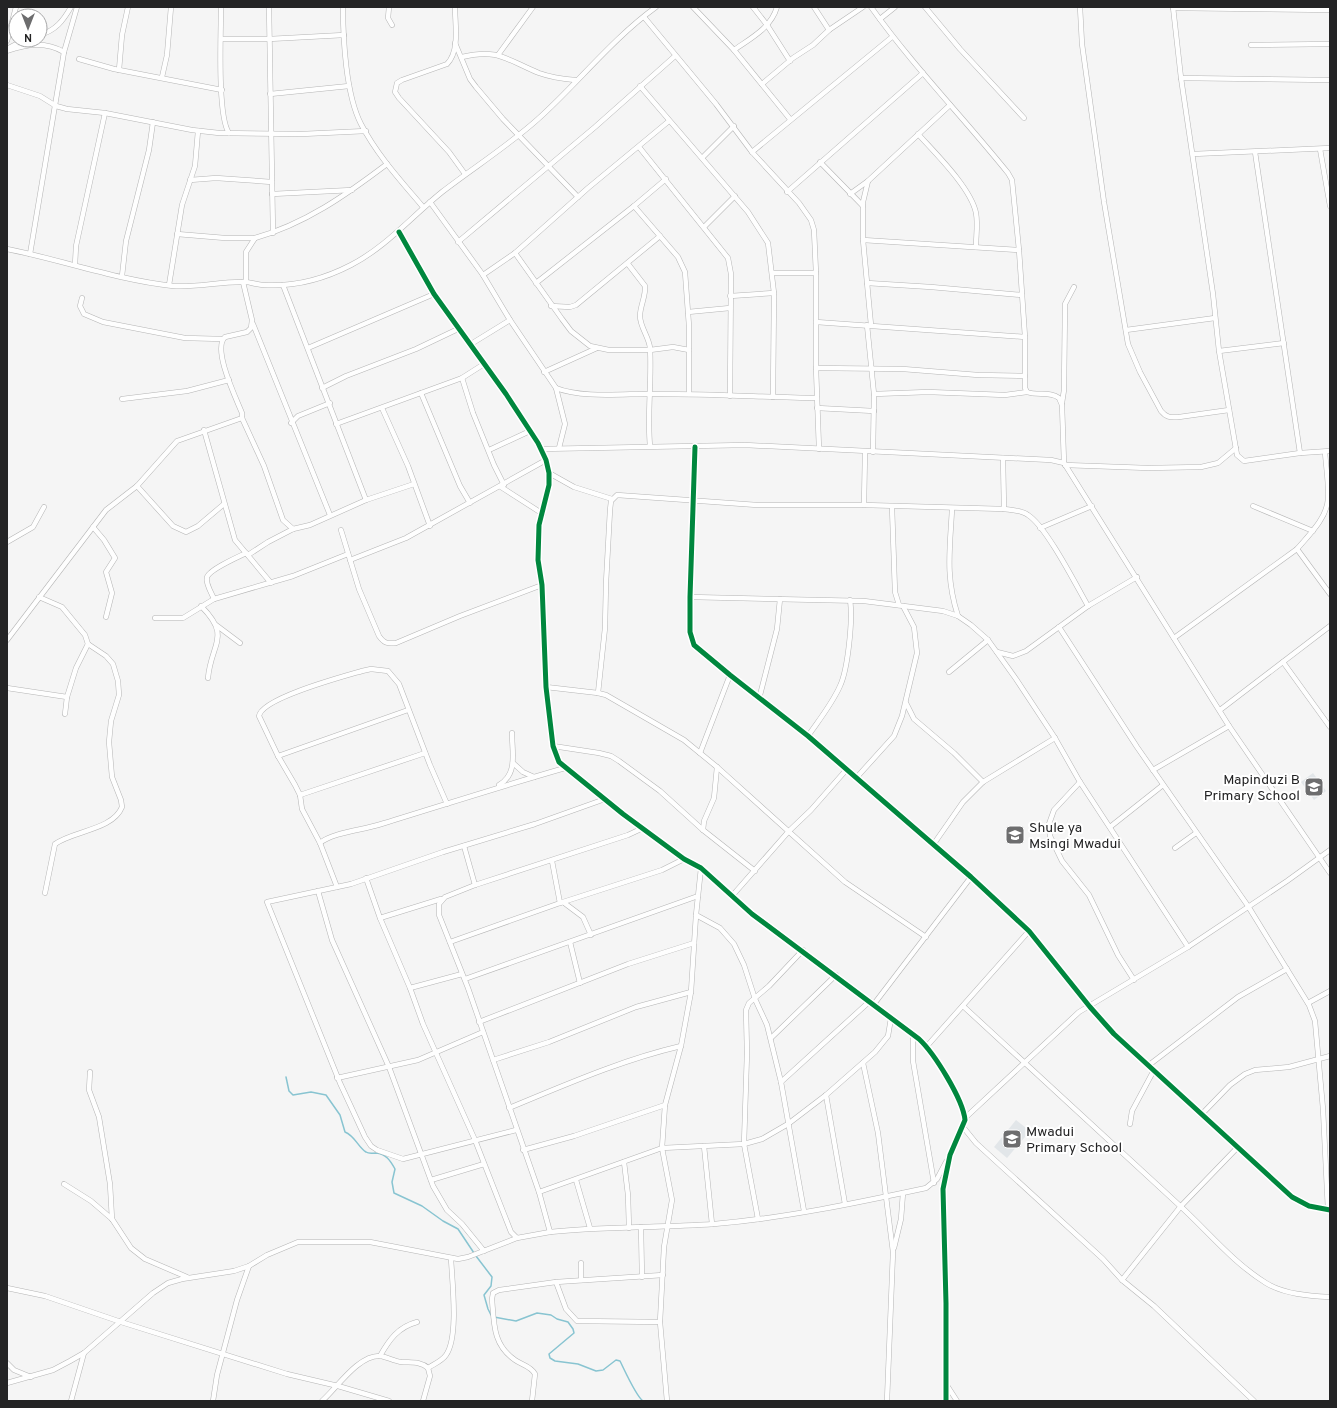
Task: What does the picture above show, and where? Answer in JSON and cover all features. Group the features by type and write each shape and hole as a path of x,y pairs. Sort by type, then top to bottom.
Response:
{"street":[{"path":"7,41 16,7"},
{"path":"48,31 57,27 64,20 71,7"},
{"path":"30,254 64,52 77,7"},
{"path":"119,70 122,35 128,7"},
{"path":"162,77 167,55 171,7"},
{"path":"221,7 224,124 229,133"},
{"path":"268,7 273,233"},
{"path":"343,7 349,86 354,106 366,131 387,164 423,207"},
{"path":"388,7 388,18 392,25"},
{"path":"455,7 455,42 452,59 447,64 402,80 397,83 395,92 449,152 465,174"},
{"path":"498,55 533,7"},
{"path":"7,249 122,276 168,285 244,282 262,285 283,285 324,277 350,266 372,253 398,232 423,207 539,119 575,80 656,7"},
{"path":"694,7 734,50 790,120"},
{"path":"753,7 768,25 790,61"},
{"path":"734,50 768,25 773,19 777,7"},
{"path":"814,7 829,30"},
{"path":"762,84 790,61 813,45 829,30 863,7"},
{"path":"871,7 892,37 950,105 976,132 1008,173 1013,186 1019,250 1027,392"},
{"path":"880,19 895,7"},
{"path":"924,7 1024,118"},
{"path":"1080,7 1082,44 1104,202 1128,344 1140,372 1165,416 1179,417 1229,410"},
{"path":"1174,638 1297,549 1313,531 1326,508 1328,499 1327,451 1300,453 1244,461 1237,455 1219,351 1213,294 1173,8 1330,10"},
{"path":"644,17 734,126 752,152 787,192 799,203 811,220 814,230 816,273 816,368 819,449"},
{"path":"221,39 269,39 344,35"},
{"path":"752,152 892,37"},
{"path":"455,42 470,79 476,87 518,135 578,197"},
{"path":"7,50 38,44 56,47 64,52"},
{"path":"1251,45 1330,44"},
{"path":"462,58 486,53 498,55 540,73 575,80"},
{"path":"458,242 523,189 548,165 595,127 675,56"},
{"path":"78,59 119,70 162,77 222,90"},
{"path":"787,192 923,73"},
{"path":"1182,78 1330,80"},
{"path":"7,84 40,96 56,106 80,112 105,113 198,131 302,134 366,131"},
{"path":"270,94 349,86"},
{"path":"640,86 669,121 703,157 735,196 756,222 768,243 774,294 773,397"},
{"path":"850,194 868,181 950,105"},
{"path":"74,265 76,246 105,113"},
{"path":"483,275 515,253 578,197 669,121"},
{"path":"122,276 126,241 149,150 154,122"},
{"path":"703,157 734,126"},
{"path":"168,285 182,205 195,166 198,131"},
{"path":"918,134 944,163 973,204 976,214 976,247"},
{"path":"639,146 728,258 731,274 730,396"},
{"path":"1193,154 1330,148"},
{"path":"1320,149 1328,178 1330,206"},
{"path":"1255,152 1300,453"},
{"path":"820,162 863,206"},
{"path":"177,234 225,238 255,238 273,233 316,213 341,196 354,190 387,164"},
{"path":"190,180 216,178 272,182"},
{"path":"536,283 666,179"},
{"path":"868,181 863,206 863,240 867,284 870,368 874,394 873,452"},
{"path":"272,194 354,190"},
{"path":"704,227 735,196"},
{"path":"430,202 483,275 510,320 556,388 565,424 559,448"},
{"path":"634,206 684,266 687,280 689,394"},
{"path":"398,232 434,294 458,329 471,344 530,431 546,460 549,473 549,486 539,525 538,540 542,585 546,687 553,746 559,762 684,859 702,868 752,914 803,950 927,1046 947,1076 965,1118"},
{"path":"551,306 562,308 576,305 628,264 660,236"},
{"path":"255,238 246,252 244,282 252,324 330,515"},
{"path":"863,240 1019,250"},
{"path":"515,253 551,306 581,340 597,348 650,350 673,347 689,350"},
{"path":"628,264 645,286 640,318 649,339 650,350 651,394 648,424 650,446"},
{"path":"772,273 816,273"},
{"path":"867,284 931,286 1022,294"},
{"path":"283,285 322,388 330,403 336,424 366,500"},
{"path":"1074,287 1065,304 1064,390 1062,405 1064,464 1137,577 1229,726 1330,873"},
{"path":"308,348 434,294"},
{"path":"730,296 774,294"},
{"path":"82,298 80,306 84,314 103,322 185,338 222,340 225,337 247,332 251,328 252,324"},
{"path":"688,312 730,308"},
{"path":"1126,330 1215,318"},
{"path":"471,344 510,320"},
{"path":"816,322 1025,337"},
{"path":"322,388 346,376 416,349 458,329"},
{"path":"222,340 220,350 229,380 242,413 242,418 264,466 284,520 293,529"},
{"path":"1219,351 1284,343"},
{"path":"544,372 597,348"},
{"path":"336,424 462,378 484,364"},
{"path":"816,368 870,368 978,375 1025,376"},
{"path":"462,378 467,397 503,486 543,514"},
{"path":"122,399 187,391 229,380"},
{"path":"556,388 566,391 598,394 689,394 817,398"},
{"path":"874,394 928,392 1005,396 1027,392 1056,396 1062,405"},
{"path":"421,393 460,486 470,503"},
{"path":"292,423 298,416 330,403"},
{"path":"382,408 430,526"},
{"path":"818,408 874,410"},
{"path":"7,640 106,510 137,486 177,441 204,430 242,418"},
{"path":"204,430 235,540 271,583"},
{"path":"489,450 530,431"},
{"path":"541,449 650,446 745,446 1051,460 1064,464 1148,468 1201,467 1218,463 1236,448"},
{"path":"695,447 690,597 690,632 694,645 857,777 1029,930 1090,1007 1114,1034 1149,1064 1237,1148 1292,1197 1309,1206 1329,1210 1315,1021 1308,1003 1248,906 1163,785 1059,627"},
{"path":"864,505 865,452"},
{"path":"1003,458 1004,509"},
{"path":"350,560 406,538 430,526 503,486 546,460"},
{"path":"549,473 574,487 612,499"},
{"path":"214,599 207,580 208,575 223,565 293,529 310,524 366,500 414,484"},
{"path":"137,486 174,526 186,532 198,526 224,504"},
{"path":"598,693 604,644 608,536 612,499 617,495 693,502 757,505 864,505 952,509 1004,509 1020,511 1028,515 1040,528 1088,606"},
{"path":"857,777 894,736 906,703 916,660 917,642 914,627 895,592 892,506"},
{"path":"1040,528 1092,506"},
{"path":"1252,506 1313,531"},
{"path":"7,542 33,527 44,507"},
{"path":"952,509 948,571 953,600 958,616"},
{"path":"93,527 104,540 115,558 106,572 112,593 106,617"},
{"path":"340,530 359,589 378,636 383,642 388,644 396,643 460,616 542,585"},
{"path":"1297,549 1319,576 1330,594"},
{"path":"155,618 183,618 200,606 214,599 304,572 348,554"},
{"path":"997,652 1013,656 1018,654 1088,606 1137,577"},
{"path":"39,597 62,607 85,635 88,644 106,656 113,664 118,681 119,695 111,721 108,742 112,777 121,800 122,807 116,816 106,822 55,844 45,893"},
{"path":"690,597 850,600 943,611 958,616 988,640 997,652 1055,738 1080,782 1188,947"},
{"path":"759,699 777,629 780,599"},
{"path":"808,736 832,702 841,684 852,613 850,600"},
{"path":"200,606 211,617 216,625 240,643"},
{"path":"208,678 210,662 217,646 216,625"},
{"path":"1220,710 1330,626"},
{"path":"949,672 988,640"},
{"path":"65,714 67,697 76,668 88,644"},
{"path":"1283,662 1330,728"},
{"path":"337,887 320,843 302,809 300,795 278,756 259,713 271,704 288,695 362,670 388,671 396,679 425,753 448,804"},
{"path":"700,753 730,675"},
{"path":"546,687 598,693 658,724 700,753 717,767 845,882 926,937"},
{"path":"7,688 67,697"},
{"path":"906,703 914,719 954,753 983,782"},
{"path":"278,756 408,710"},
{"path":"1153,770 1229,726"},
{"path":"490,790 507,780 512,763 512,733"},
{"path":"933,845 963,802 983,782 1055,738"},
{"path":"553,746 611,756 660,791 703,830 755,871"},
{"path":"300,795 425,753"},
{"path":"512,763 534,777"},
{"path":"703,830 704,821 714,798 717,767"},
{"path":"320,843 330,837 448,804 565,768"},
{"path":"732,896 789,831 811,810 847,769"},
{"path":"1080,782 1060,803 1052,815 1049,830 1050,836 1062,861 1092,899 1118,955 1134,980"},
{"path":"1110,827 1163,785"},
{"path":"516,1130 401,1159 377,1150 371,1146 361,1130 337,1078 267,904 268,901 337,887 366,878 535,824 605,799"},
{"path":"380,918 442,899 475,885 552,861 628,835 643,828"},
{"path":"1175,848 1196,833"},
{"path":"464,846 475,885"},
{"path":"7,1383 52,1370 84,1353 162,1286 176,1280 224,1273 249,1266 291,1244 304,1241 370,1242 451,1258 465,1258 516,1238 550,1232 590,1228 628,1228 712,1224 758,1220 926,1188 934,1183 950,1155 963,1127 965,1118 1079,1012 1090,1007 1188,947 1320,859 1330,850"},
{"path":"450,942 561,902 662,870 684,859"},
{"path":"552,861 561,902 583,917 591,935"},
{"path":"667,1401 660,1322 666,1226 672,1200 663,1164 662,1148 665,1105 681,1046 691,992 696,915 702,868"},
{"path":"780,1082 872,1003 926,937 971,877"},
{"path":"366,878 380,918 436,1053 475,1140 509,1226 516,1238"},
{"path":"318,891 332,940 389,1068 431,1180 446,1210 462,1224 484,1251"},
{"path":"465,979 698,896"},
{"path":"442,899 439,904 439,912 465,979 516,1130 539,1192 550,1232"},
{"path":"696,915 720,928 734,944 744,965 755,999 771,1038 804,1211"},
{"path":"927,1046 1029,930"},
{"path":"570,942 580,983"},
{"path":"479,1022 652,955 694,943"},
{"path":"758,1220 744,1144 747,1053 746,1010 749,1003 755,999 803,950"},
{"path":"1149,1064 1238,997 1287,969"},
{"path":"410,988 462,974"},
{"path":"771,1038 836,975"},
{"path":"1308,1003 1330,991"},
{"path":"493,1060 549,1042 636,1007 691,992"},
{"path":"963,1006 1119,1151 1181,1206 1232,1256 1266,1283 1293,1292 1330,1297"},
{"path":"539,1192 662,1148 744,1144 762,1139 788,1124 826,1095 863,1063 886,1040 890,1031 892,1018"},
{"path":"337,1078 389,1068 436,1053 483,1032"},
{"path":"913,1034 913,1061 934,1183"},
{"path":"509,1108 633,1059 681,1046"},
{"path":"1202,1115 1230,1086 1245,1074 1255,1070 1289,1067 1330,1056"},
{"path":"863,1063 878,1133 893,1252 887,1401"},
{"path":"1130,1124 1132,1111 1154,1070"},
{"path":"90,1072 89,1090 99,1117 110,1184 112,1219"},
{"path":"826,1095 845,1204"},
{"path":"523,1150 574,1136 665,1105"},
{"path":"963,1127 976,1143 1103,1260 1122,1280 1154,1306 1254,1401"},
{"path":"704,1146 712,1224"},
{"path":"1122,1280 1181,1206 1237,1148"},
{"path":"946,1401 946,1303 943,1189 950,1155"},
{"path":"624,1162 628,1195 628,1228"},
{"path":"431,1180 484,1164"},
{"path":"576,1180 590,1228"},
{"path":"64,1184 91,1201 112,1219 131,1248 137,1253 155,1264 188,1278"},
{"path":"893,1252 900,1225 903,1193"},
{"path":"641,1227 642,1277"},
{"path":"428,1368 444,1358 450,1342 454,1309 451,1258"},
{"path":"581,1263 582,1280"},
{"path":"213,1401 237,1300 249,1266"},
{"path":"532,1401 535,1374 531,1368 508,1355 498,1342 492,1295 499,1290 556,1282 663,1275"},
{"path":"556,1282 566,1309 577,1321 660,1322"},
{"path":"7,1288 45,1296 121,1322 287,1374 338,1386 389,1401"},
{"path":"380,1356 389,1340 398,1331 417,1322"},
{"path":"71,1401 84,1353"},
{"path":"322,1401 359,1364 380,1356 400,1362 418,1363 428,1368 430,1376 423,1401"},
{"path":"7,1363 14,1370 31,1377"},
{"path":"946,1383 957,1401"}],"shaded area":[{"name":"Mapinduzi B Primary School","path":"1313,773 1326,791 1314,800 1301,782"},
{"name":"Mwadui Primary School","path":"1016,1120 1030,1131 1007,1158 994,1147"}],"waterway":[{"path":"286,1077 289,1091 293,1095 311,1092 326,1095 340,1115 345,1132 351,1136 366,1152 382,1155 391,1163 395,1169 392,1182 394,1193 422,1206 443,1221 458,1229 474,1253"},
{"path":"476,1256 492,1277 491,1286 484,1295 491,1315"},
{"path":"494,1317 516,1321 537,1313 551,1315 557,1319 568,1322 574,1333 549,1354 550,1358 555,1361 578,1364 596,1371 603,1370 616,1360 620,1361 634,1389 643,1401"}],"cycle path":[{"path":"399,232 434,294 506,394 538,443 546,460 549,473 549,485 539,525 538,560 542,585 546,687 553,746 559,762 623,814 684,859 701,868 752,914 919,1039 940,1065 954,1089 965,1120 950,1155 943,1189 946,1303 946,1401"},
{"path":"695,447 690,597 690,632 694,645 808,736 971,877 1029,931 1090,1007 1114,1034 1292,1197 1309,1206 1330,1210"}],"place":[{"name":"Mapinduzi B Primary School","path":"1314,787"},
{"name":"Shule ya Msingi Mwadui","path":"1015,835"},
{"name":"Mwadui Primary School","path":"1012,1139"}]}
